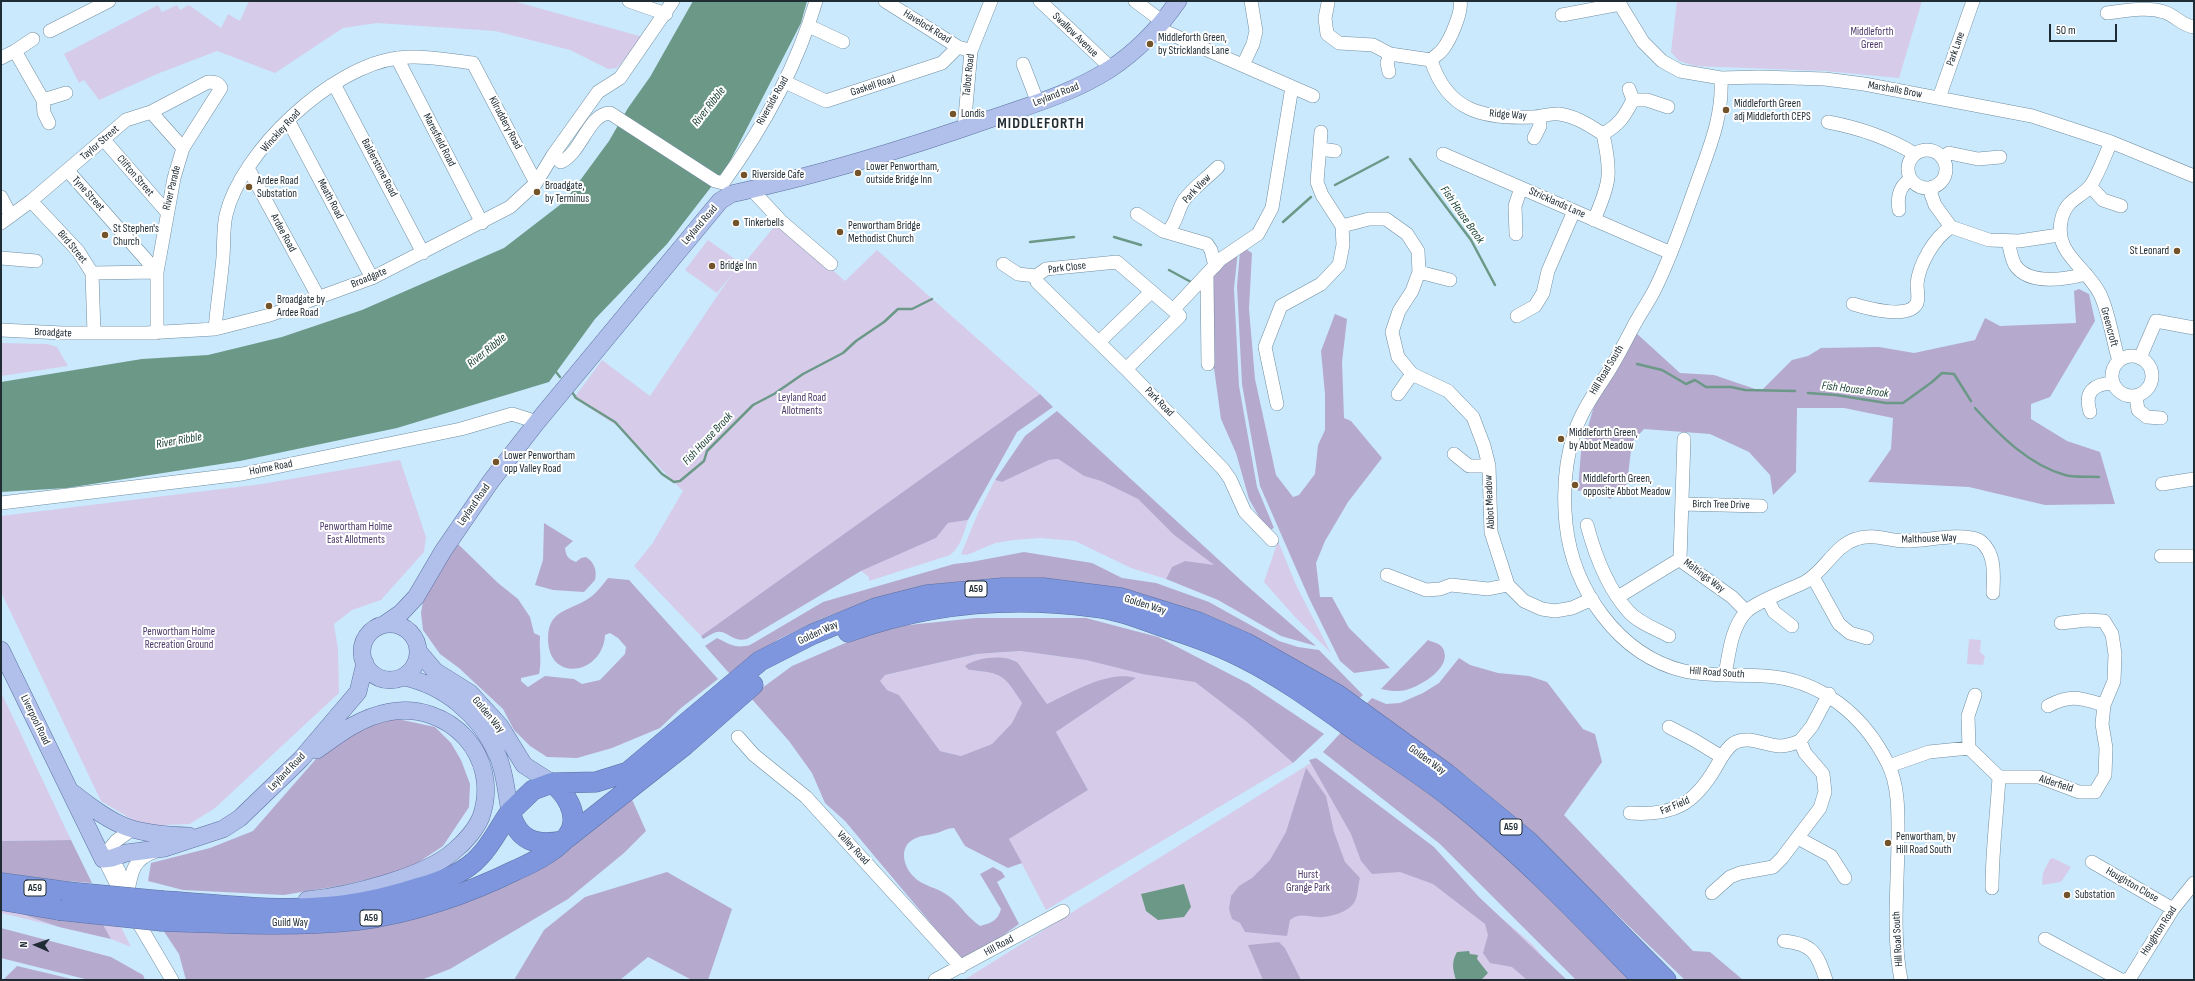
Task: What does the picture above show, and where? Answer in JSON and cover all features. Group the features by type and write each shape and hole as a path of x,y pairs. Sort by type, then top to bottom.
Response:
{"highway":[{"name":"Golden Way","path":"552,783 596,782 628,772 760,661 813,634 876,608 927,595 1003,588 1043,588 1121,598 1198,622 1246,643 1338,696 1446,774 1528,841 1647,973"},
{"name":"Golden Way","path":"565,839 685,745 767,673 815,644 859,628 914,612 964,604 996,602 1095,607 1127,614 1202,639 1241,657 1278,677 1450,797 1506,845 1594,929 1647,973"},
{"name":"A59","path":"510,811 533,790 552,783"},
{"path":"510,811 516,827 531,841 539,843 565,839 572,826 571,806 563,794 552,783"},
{"name":"Guild Way","path":"1,883 68,892 163,901 283,908 326,907 363,902 435,884 467,867 479,857 510,811"},
{"name":"Guild Way","path":"1,900 59,910 162,921 305,924 360,920 408,910 482,887 540,858 565,839"},
{"path":"1647,973 1668,980"}],"main road":[{"name":"Leyland Road","path":"385,624 401,613 416,597 461,524 491,481 537,422 711,210 723,186 751,190 835,170 1069,92 1111,68 1160,25 1178,1"},
{"name":"Leyland Road","path":"416,597 413,617 416,644"},
{"path":"358,692 398,678 414,666 416,644 401,626 385,624 370,632 366,639 363,651 365,663 373,674 398,678"},
{"name":"Golden Way","path":"416,644 435,671 470,693 500,726 524,765 552,783"},
{"name":"Liverpool Road","path":"1,650 68,790 107,856"},
{"name":"Leyland Road","path":"107,856 165,848 203,837 223,829 240,818 301,759 358,692 365,663"},
{"name":"Golden Way","path":"398,678 423,681 441,690 480,726 498,755 510,811"},
{"path":"250,906 323,898 371,887 414,873 439,862 455,851 470,834 481,817 485,785 480,760 468,740 452,725 432,714 405,710 387,712 370,717 351,726 301,759"},
{"name":"Leyland Road","path":"68,790 104,818 131,830 154,835 203,837"}],"street":[{"path":"50,31 109,1"},
{"path":"629,1 666,14"},
{"name":"Broadgate","path":"1,330 94,333 157,333 214,329 270,315 372,278 482,223 510,207 536,183 553,155 598,92 620,78 666,14 673,1"},
{"name":"Riverside Road","path":"723,186 746,150 784,82 809,26 816,1"},
{"name":"Havelock Road","path":"885,1 958,47 971,51"},
{"name":"Talbot Road","path":"964,128 971,51 991,1"},
{"name":"Swallow Avenue","path":"1040,1 1111,68"},
{"path":"1135,1 1160,25 1313,96"},
{"path":"1243,64 1253,44 1256,31 1251,1"},
{"path":"1328,3 1325,18 1327,34 1339,43 1373,45 1390,54 1431,60 1443,49 1452,32 1461,6 1460,1"},
{"name":"Park Lane","path":"1939,98 1973,1"},
{"path":"1562,15 1619,2"},
{"name":"Marshalls Brow","path":"1619,2 1643,42 1662,61 1680,71 1721,78 1759,77 1825,79 1864,84 2032,116 2110,142 2194,176"},
{"path":"2107,13 2150,9 2163,11 2188,26 2194,27"},
{"path":"809,26 843,42"},
{"path":"1,58 33,39"},
{"name":"Gaskell Road","path":"784,82 826,101 942,63 958,47"},
{"path":"15,51 43,100 44,113 49,123"},
{"path":"1388,72 1387,62 1390,54"},
{"name":"Winckley Road","path":"214,329 226,215 233,197 248,168 288,120 334,84 352,73 397,58 427,58 473,63"},
{"name":"Maresfield Road","path":"397,58 482,223"},
{"name":"Ridge Way","path":"1431,60 1442,86 1464,107 1488,115 1515,118 1539,117 1558,114 1576,118 1604,134"},
{"name":"Kilruddery Road","path":"473,63 536,183"},
{"path":"1023,64 1038,103"},
{"name":"Hill Road South","path":"1721,78 1720,116 1671,253 1655,290 1611,367 1587,404 1574,433 1567,463 1564,495 1566,526 1578,570 1592,599 1614,630 1627,642 1648,656 1683,670 1725,675 1769,676 1797,682 1829,694 1848,709 1867,729 1889,766 1895,790 1898,813 1896,935 1897,960 1901,980"},
{"name":"Taylor Street","path":"6,219 68,171 126,120 151,112 208,82 214,82"},
{"name":"River Parade","path":"157,333 157,272 166,211 183,148 221,88 219,84 214,82"},
{"name":"Balderstone Road","path":"334,84 423,253"},
{"path":"1126,369 1180,316 1173,310 1221,259 1258,234 1272,208 1292,87"},
{"path":"43,100 66,93"},
{"path":"1594,220 1607,190 1610,162 1604,134 1617,126 1631,94 1668,107"},
{"path":"151,112 183,148"},
{"path":"553,155 561,162 570,158 595,120 605,113 610,113 723,186"},
{"name":"Ridge Way","path":"1534,138 1540,126 1539,117"},
{"name":"Meath Road","path":"288,120 372,278"},
{"path":"1828,122 1848,126 1884,137 1914,154"},
{"path":"1277,404 1265,346 1282,306 1321,284 1339,265 1343,245 1342,226 1322,195 1317,182 1321,149 1321,132"},
{"name":"Clifton Street","path":"104,140 166,211"},
{"name":"Greencroft","path":"2110,142 2090,186 2072,199 2062,216 2060,235 2065,252 2086,274 2100,294 2110,320 2119,361"},
{"path":"1321,149 1335,151"},
{"path":"1926,150 1938,154 1942,158 1945,170 1944,175 1937,184 1932,187 1920,186 1911,179 1908,163 1914,154 1926,150"},
{"path":"1942,158 1949,153 1978,159 2000,157"},
{"name":"Stricklands Lane","path":"1443,154 1671,253"},
{"name":"Park View","path":"1167,232 1176,221 1186,198 1218,167"},
{"name":"Ardee Road","path":"248,168 319,298"},
{"name":"Tyne Street","path":"68,171 157,272"},
{"path":"1899,210 1898,200 1903,183 1911,179"},
{"path":"2090,186 2103,200 2121,206"},
{"path":"1932,187 1931,194 1935,205 1950,227 1989,240 2019,241 2060,235"},
{"path":"1516,234 1515,206 1521,188"},
{"path":"751,190 782,222 831,264"},
{"path":"1,197 6,219"},
{"name":"Bird Street","path":"30,201 78,251 92,273 94,333"},
{"path":"1517,316 1535,306 1543,293 1548,271 1574,211"},
{"path":"1137,214 1157,229 1207,244 1211,250 1208,364"},
{"name":"Abbot Meadow","path":"1342,226 1369,219 1386,219 1407,234 1418,251 1419,272 1412,291 1398,311 1392,332 1398,357 1412,374 1448,391 1473,417 1484,446 1489,466 1491,532 1508,584 1524,601 1542,609 1555,610 1572,608 1592,599"},
{"path":"1853,304 1879,311 1899,311 1913,307 1917,302 1917,285 1925,261 1943,232 1950,227"},
{"path":"2008,241 2016,266 2030,275 2045,280 2086,274"},
{"path":"1,258 36,261"},
{"name":"Park Close","path":"1115,358 1037,282 1036,276 1039,272 1046,269 1117,262 1173,310"},
{"path":"1003,264 1018,274 1036,276"},
{"path":"92,273 157,272"},
{"path":"1419,272 1450,280"},
{"path":"1099,342 1151,292"},
{"path":"2090,412 2087,403 2089,394 2093,388 2101,383 2113,383 2115,388 2124,395 2136,396 2147,390 2152,379 2150,366 2140,358 2156,320 2194,328"},
{"name":"Greencroft","path":"2113,383 2112,371 2119,361 2129,356 2140,358"},
{"name":"Park Road","path":"1115,358 1223,469 1230,479 1245,512 1272,540"},
{"path":"1398,394 1412,374"},
{"path":"2136,396 2138,410 2147,417 2161,418"},
{"name":"Holme Road","path":"1,503 242,474 461,429 512,414 537,422"},
{"path":"1680,559 1684,439"},
{"name":"Abbot Meadow","path":"1454,454 1469,466 1489,466"},
{"path":"2162,484 2194,479"},
{"name":"Birch Tree Drive","path":"1682,504 1760,506"},
{"path":"1587,525 1595,554 1618,597 1629,613 1669,636"},
{"name":"Malthouse Way","path":"1746,611 1813,577 1841,547 1855,539 1871,535 1900,541 1966,537 1977,539 1986,546 1991,557 1993,571 1992,593"},
{"path":"2161,556 2194,556"},
{"name":"Maltings Way","path":"1618,597 1680,559 1732,597 1746,611"},
{"path":"1387,575 1426,590 1452,585 1488,589 1508,584"},
{"path":"1813,577 1839,624 1850,632 1868,638"},
{"path":"1768,600 1774,612 1792,626"},
{"path":"1725,675 1730,644 1737,626 1746,611"},
{"name":"Alderfield","path":"1999,777 2039,777 2080,792 2095,792 2105,775 2106,748 2102,724 2104,705 2114,681 2115,654 2112,634 2104,621 2087,620 2061,623"},
{"path":"1712,893 1730,877 1740,873 1773,867 1798,838 1820,808 1825,787 1823,774 1805,753 1800,741 1812,726 1829,694"},
{"path":"1975,695 1968,716 1969,748 1999,777 1997,825 1992,858 1992,888"},
{"path":"2048,706 2064,698 2083,699 2104,705"},
{"path":"1669,727 1722,757"},
{"name":"Valley Road","path":"738,737 754,756 806,797 961,967"},
{"name":"Far Field","path":"1630,813 1651,814 1664,812 1689,801 1703,788 1731,745 1739,741 1748,740 1779,746 1789,745 1800,741"},
{"path":"1889,766 1930,752 1969,748"},
{"path":"107,856 123,834 131,830"},
{"path":"1798,838 1832,856 1845,878"},
{"path":"127,900 133,870 140,859 165,848"},
{"name":"Liverpool Road","path":"107,856 119,871 127,900 146,939 172,980"},
{"name":"Houghton Close","path":"2092,862 2172,909"},
{"name":"Houghton Road","path":"2125,980 2130,978 2172,909 2194,883"},
{"name":"Hill Road","path":"934,980 961,967 1063,911"},
{"path":"2045,939 2121,980"},
{"path":"1784,941 1802,944 1814,952 1826,980"}],"green space":[{"path":"249,1 513,1 643,37 617,68 608,69 570,50 495,31 377,23 343,28 275,73 217,51 157,74 99,100 84,80 79,83 64,54 158,5 162,12 177,5 180,10 189,5 221,28 228,14 240,21"},
{"name":"Middleforth Green","path":"1677,1 1922,1 1899,78 1825,71 1695,66 1679,61 1671,52"},
{"name":"Leyland Road Allotments","path":"778,222 845,281 877,250 1040,394 701,636 634,566 652,544 683,491 619,427 574,398 602,360 650,396 732,274 717,293 685,270 708,240 739,262 741,260 746,261"},
{"path":"1246,249 1252,253 1249,309 1255,379 1276,475 1293,497 1299,495 1315,474 1318,445 1325,430 1325,394 1321,351 1335,314 1347,319 1342,362 1344,418 1351,421 1382,458 1348,502 1325,541 1316,563 1320,597 1332,597 1349,628 1390,668 1354,673 1340,661 1309,598 1260,486 1242,384 1237,286 1240,251"},
{"path":"1238,251 1234,288 1239,386 1257,487 1274,528 1267,531 1249,499 1236,453 1221,419 1213,361 1210,275"},
{"path":"2079,289 2089,294 2095,321 2050,397 2031,404 2031,419 2067,441 2100,452 2115,504 2045,505 1969,487 1868,482 1891,449 1893,418 1844,408 1797,408 1796,472 1773,495 1770,475 1749,452 1710,434 1644,429 1632,442 1627,484 1610,499 1595,488 1578,491 1581,451 1596,399 1635,332 1680,373 1714,375 1761,391 1792,360 1808,356 1821,348 1879,347 1914,353 1975,340 1985,318 2000,326 2076,323 2074,291"},
{"path":"1,343 47,344 57,347 68,366 1,376"},
{"path":"1040,394 1053,407 1017,432 968,520 948,523 936,538 861,571 747,639 742,640 721,632 717,632 703,639 701,636"},
{"path":"1057,411 1245,584 1316,646 1281,636 1218,600 1166,579 1172,567 1185,561 1214,565 1174,535 1138,499 1101,481 1084,476 1058,459 1049,460 1002,482 995,480 1025,436"},
{"path":"1058,459 1084,476 1101,481 1138,499 1174,535 1215,566 1172,567 1166,579 1131,568 1075,541 1040,538 995,543 967,555 961,554 978,513 995,480 1002,482 1049,460"},
{"name":"Penwortham Holme Recreation Ground","path":"400,460 426,537 424,552 381,600 352,610 334,624 338,649 339,693 215,808 190,824 143,826 101,801 1,592 1,516 262,484"},
{"path":"968,520 957,548 950,555 869,581 869,577 861,571 936,538 948,523"},
{"path":"544,523 573,541 565,548 567,555 571,560 576,562 581,558 586,557 593,565 596,573 595,580 584,592 553,590 535,585 543,560"},
{"path":"1278,541 1296,585 1331,653 1294,616 1264,582"},
{"path":"457,543 498,583 518,599 530,617 534,633 540,636 539,674 521,678 521,681 528,687 545,676 574,679 582,684 600,680 625,654 626,647 618,638 610,633 605,635 602,648 595,659 586,666 575,669 565,668 556,662 550,652 548,637 549,627 553,620 564,611 592,596 608,578 629,580 718,679 681,708 660,728 612,748 577,758 547,757 530,746 514,730 503,709 459,668 440,654 423,630 421,613 423,601"},
{"path":"1024,552 1092,563 1122,578 1156,583 1209,602 1279,641 1298,647 1319,650 1363,695 1357,700 1216,621 867,601 821,619 779,639 729,673 705,646 717,638 736,646 750,645 823,602 954,564"},
{"path":"976,618 1086,618 1158,637 1249,684 1324,734 1293,763 1247,722 1195,682 1142,674 1086,660 1020,651 977,654 885,675 880,681 887,690 899,695 940,751 961,756 992,744 1012,723 1022,703 1011,686 1002,677 989,672 969,670 965,666 970,663 977,660 992,658 1006,658 1013,660 1018,663 1047,704 1079,688 1102,680 1125,676 1136,678 1056,732 1088,790 1009,839 1022,863 1008,868 965,846 954,828 916,838 907,845 904,855 905,861 906,866 913,876 921,883 941,891 950,897 980,926 988,924 994,920 998,916 1001,909 980,874 993,867 1002,872 1005,877 997,882 1019,924 974,956 960,958 845,821 825,803 812,773 789,741 750,697 792,666 880,628"},
{"path":"1969,639 1981,640 1980,652 1985,656 1983,665 1967,664"},
{"path":"1428,640 1441,646 1445,654 1444,661 1440,668 1427,680 1412,688 1400,691 1381,689"},
{"path":"1020,651 1086,660 1142,674 1167,658 1195,682 1247,722 1293,763 1046,910 1009,839 1088,790 1056,732 1136,678 1065,696 1047,704 1018,663 1012,659 969,670 989,672 1002,677 1011,686 1022,703 1012,723 992,744 961,756 940,751 899,695 887,690 879,681 885,675 977,654"},
{"path":"1459,658 1470,665 1498,673 1529,676 1547,682 1583,729 1595,734 1602,762 1564,815 1693,951 1710,952 1743,980 1685,980 1516,818 1467,777 1364,706 1372,698 1386,704 1400,703 1423,693 1439,683"},
{"path":"1,692 71,840 1,841"},
{"path":"393,718 435,727 451,743 461,760 470,784 469,807 443,846 407,870 344,885 284,895 183,890 148,881 151,863 210,848 253,831 322,752 357,728"},
{"path":"1345,728 1493,843 1630,980 1576,980 1440,844 1323,752"},
{"path":"1316,758 1434,847 1479,897 1567,980 1527,980 1512,967 1490,963 1483,953 1488,935 1485,924 1433,884 1400,872 1372,874 1361,861 1351,834 1309,760"},
{"name":"Hurst Grange Park","path":"1317,759 1532,944 1563,980 964,980"},
{"path":"1306,768 1326,796 1334,832 1345,862 1360,878 1354,903 1347,910 1331,916 1296,916 1290,920 1287,936 1245,932 1240,923 1232,919 1229,909 1231,896 1239,886 1252,878 1270,860 1286,832"},
{"path":"630,795 646,831 624,853 568,899 450,969 421,980 186,980 179,954 159,924 457,901"},
{"path":"71,840 92,883 1,876 1,841"},
{"path":"2053,858 2071,867 2061,882 2042,885 2043,873 2050,859"},
{"path":"667,872 732,909 708,980 692,980 648,957 620,980 514,980 544,930 585,897"},
{"path":"1,905 18,913 59,927 1,913"},
{"path":"16,912 99,917 111,939 59,927"},
{"path":"99,917 117,919 131,947 111,939"},
{"path":"1,928 111,957 143,975 145,980 89,980 1,958"},
{"path":"1279,942 1285,948 1301,980 1263,980 1248,945"},
{"path":"17,966 76,980 3,980"}],"water":[{"name":"River Ribble","path":"693,1 807,1 801,23 728,165 667,244 595,319 549,382 397,428 240,461 67,488 1,492 1,382 142,359 208,355 282,337 362,310 504,248 565,201 609,141 628,108 650,77"},
{"path":"1184,884 1191,907 1184,917 1158,920 1146,911 1141,894"},
{"path":"1469,951 1470,954 1478,955 1477,959 1488,973 1481,980 1456,980 1453,966 1455,956 1457,952"}],"waterway":[{"name":"Fish House Brook","path":"1335,185 1388,157"},
{"name":"Fish House Brook","path":"1410,159 1471,240 1495,285"},
{"name":"Fish House Brook","path":"1283,222 1311,197"},
{"name":"Fish House Brook","path":"1030,242 1074,237"},
{"name":"Fish House Brook","path":"1114,237 1141,245"},
{"name":"Fish House Brook","path":"1169,270 1191,282"},
{"name":"Fish House Brook","path":"572,392 576,398 615,422 662,474 674,482 680,481 704,461 707,451 753,405 774,394 803,374 843,353 856,341 884,322 898,309 912,309 932,299"},
{"name":"Fish House Brook","path":"1637,364 1662,370 1686,384 1695,380 1706,387 1731,387 1745,390 1795,391"},
{"name":"Fish House Brook","path":"556,372 560,377"},
{"name":"Fish House Brook","path":"1808,393 1836,395 1886,403 1903,403 1942,373 1954,374 1971,401"},
{"name":"Fish House Brook","path":"1975,408 2016,448 2039,464 2069,476 2099,477"}],"place":[{"name":"Middleforth Green, by Stricklands Lane","path":"1150,44"},
{"name":"Middleforth Green adj Middleforth CEPS","path":"1726,110"},
{"name":"Londis","path":"953,114"},
{"name":"Lower Penwortham, outside Bridge Inn","path":"858,173"},
{"name":"Riverside Cafe","path":"744,175"},
{"name":"Ardee Road Substation","path":"249,187"},
{"name":"Broadgate, by Terminus","path":"537,192"},
{"name":"Tinkerbells","path":"736,223"},
{"name":"Penwortham Bridge Methodist Church","path":"840,232"},
{"name":"St Stephen's Church","path":"105,235"},
{"name":"St Leonard","path":"2177,251"},
{"name":"Bridge Inn","path":"712,266"},
{"name":"Broadgate by Ardee Road","path":"269,306"},
{"name":"Middleforth Green, by Abbot Meadow","path":"1561,439"},
{"name":"Lower Penwortham opp Valley Road","path":"496,462"},
{"name":"Middleforth Green, opposite Abbot Meadow","path":"1575,485"},
{"name":"Penwortham, by Hill Road South","path":"1888,843"},
{"name":"Substation","path":"2067,895"}],"district":[{"name":"MIDDLEFORTH","path":"1041,124"}],"park label":[{"name":"Penwortham Holme East Allotments","path":"356,533"}]}
